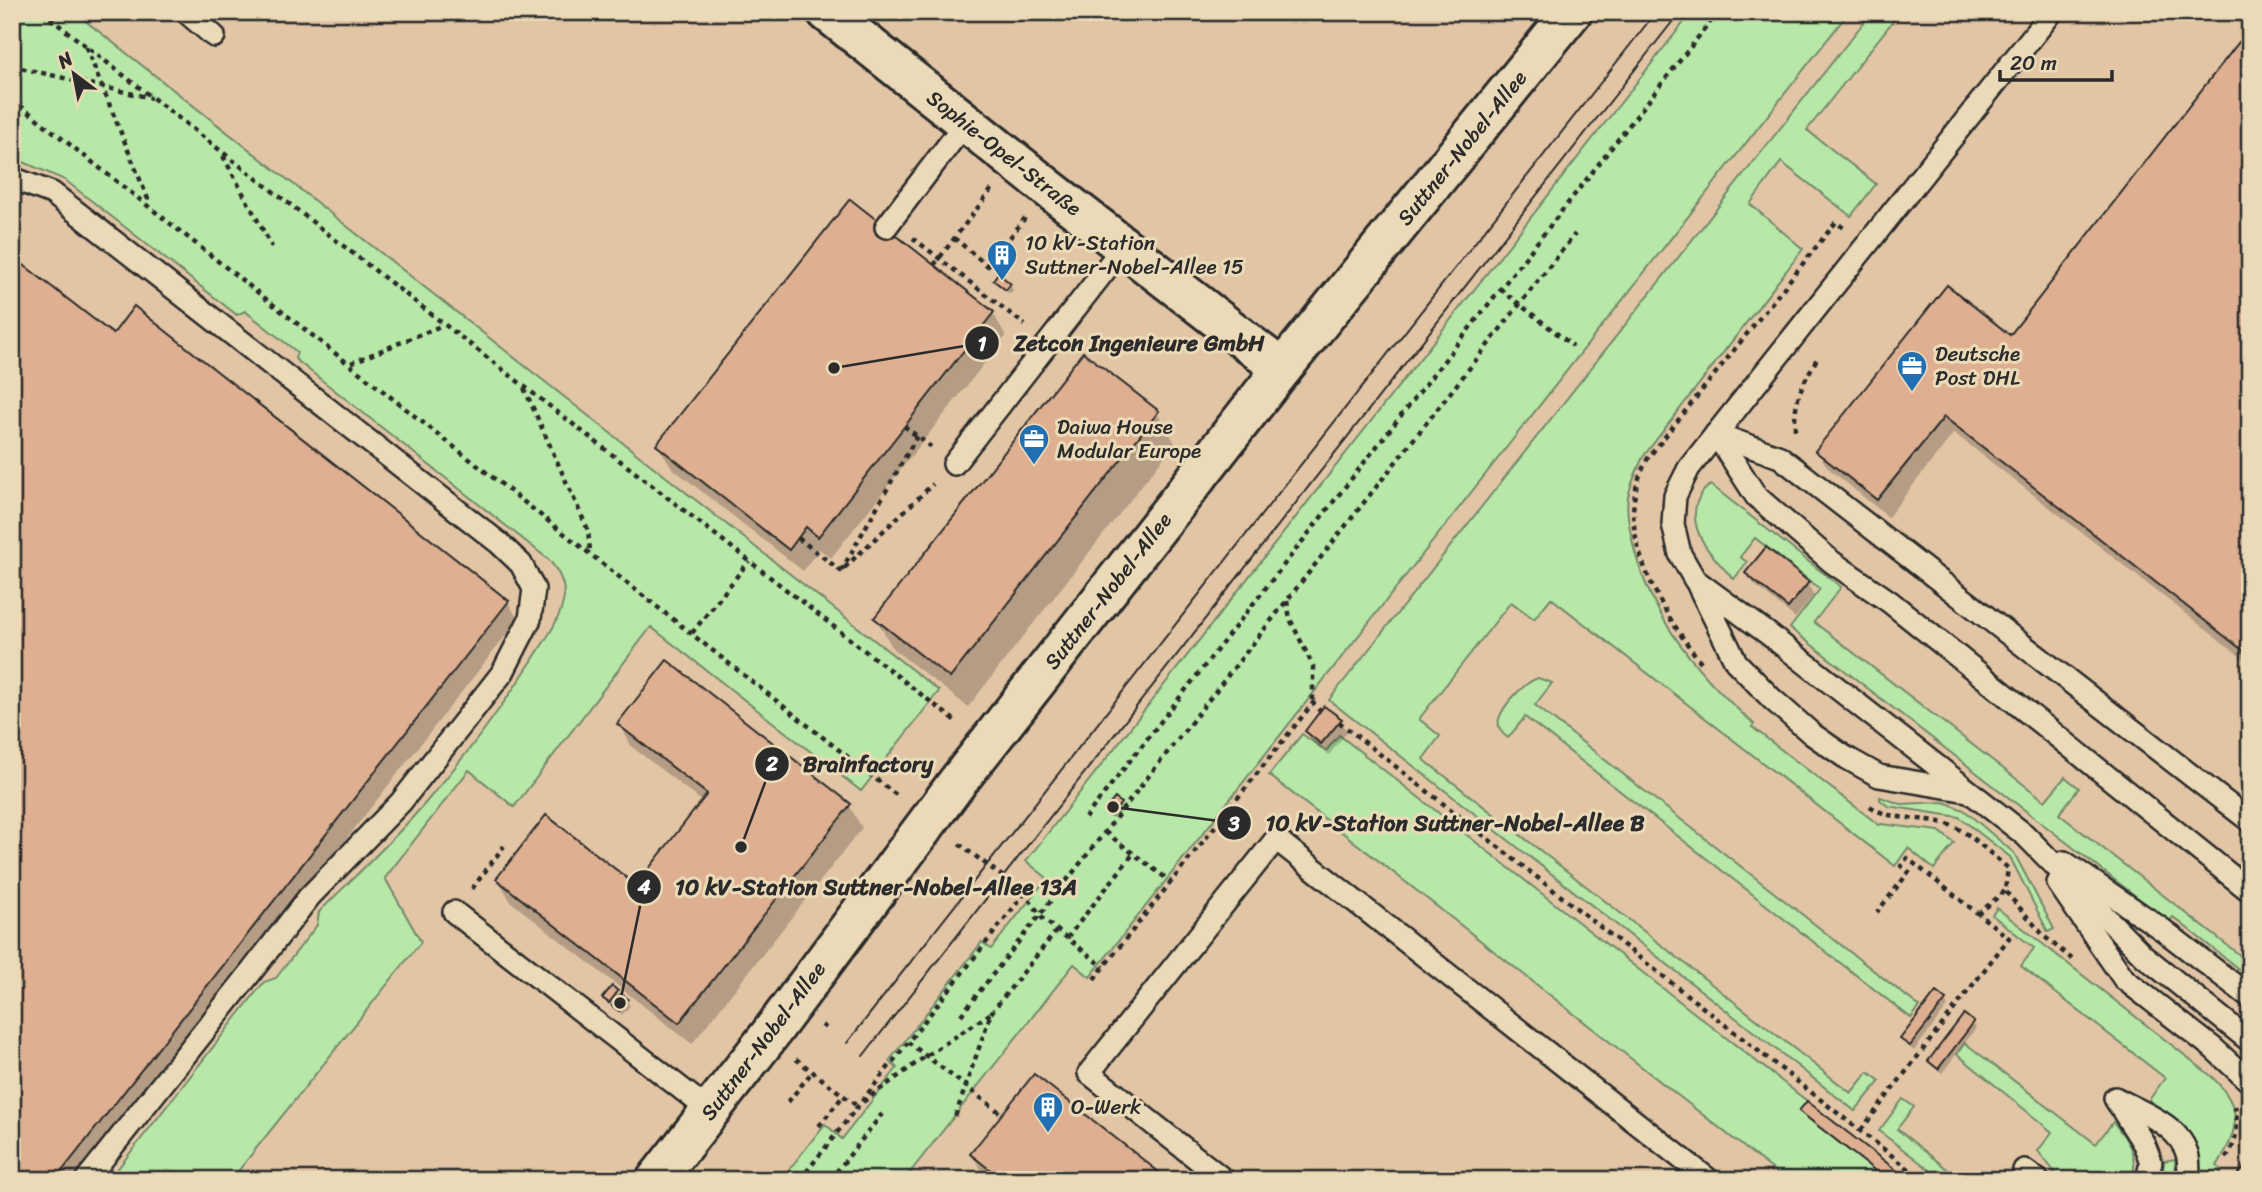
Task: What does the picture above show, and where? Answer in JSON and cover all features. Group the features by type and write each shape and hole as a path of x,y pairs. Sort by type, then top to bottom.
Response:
{"street":[{"name":"Sophie-Opel-Straße","path":"827,12 1123,247 1282,369"},
{"name":"Suttner-Nobel-Allee","path":"656,1180 768,1037 929,820 1282,369 1572,12"}],"lane":[{"path":"186,12 214,36"},
{"path":"1971,792 1879,776 1812,734 1772,699 1736,662 1680,554 1673,524 1675,496 1689,468 2052,12"},
{"path":"888,224 966,122"},
{"path":"12,177 52,193 499,543 521,564 534,589 530,620 503,672 401,802 309,897 86,1180"},
{"path":"954,464 1123,247"},
{"path":"1716,434 1780,457 2250,821"},
{"path":"1716,434 1756,496 1832,562 1890,602 2250,891"},
{"path":"1695,580 2025,835 2163,930 2250,997"},
{"path":"2025,835 2144,956 2250,1041"},
{"path":"2025,835 2124,979 2213,1048 2250,1082"},
{"path":"1224,1180 1089,1073 1276,839 1709,1180"},
{"path":"454,912 564,987 628,1037 710,1111"},
{"path":"2147,1180 2151,1162 2144,1144 2115,1098 2173,1132 2188,1157 2189,1180"}],"path":[{"path":"42,12 922,695"},
{"path":"1085,818 1718,12"},
{"path":"85,46 150,206"},
{"path":"12,65 152,99"},
{"path":"12,99 1025,893 1040,915 1104,967"},
{"path":"221,152 272,247"},
{"path":"934,264 1014,161"},
{"path":"954,238 988,266 1048,188"},
{"path":"1708,670 1674,624 1656,592 1640,553 1633,514 1634,495 1640,475 1648,458 1836,222 1866,246"},
{"path":"888,224 939,258 1048,342"},
{"path":"961,1015 1575,233"},
{"path":"1500,289 1573,345"},
{"path":"350,363 444,324"},
{"path":"1799,440 1795,431 1794,409 1801,388 1820,354"},
{"path":"523,386 588,530 590,551"},
{"path":"904,426 927,444"},
{"path":"841,571 917,436"},
{"path":"841,571 954,464"},
{"path":"798,538 841,571"},
{"path":"692,633 749,561"},
{"path":"1094,979 1312,703 1312,666 1290,619 1287,600"},
{"path":"1312,703 1320,711"},
{"path":"1339,722 1923,1180"},
{"path":"1860,798 1881,814 1948,824 1962,831 2008,868"},
{"path":"1105,832 1171,882"},
{"path":"454,912 504,846"},
{"path":"1067,938 1133,854"},
{"path":"1861,1130 2009,938 1907,858 1901,866 1909,873 1877,912"},
{"path":"1978,914 2005,891"},
{"path":"800,1180 1025,893"},
{"path":"857,1107 926,1056 991,1013 1057,930"},
{"path":"987,931 992,935"},
{"path":"954,1120 991,1013"},
{"path":"768,1037 857,1107"},
{"path":"908,1042 1002,1114"},
{"path":"879,1068 884,1072"},
{"path":"788,1102 812,1072"},
{"path":"819,1126 843,1096"},
{"path":"830,1180 882,1114"},
{"path":"957,1180 963,1172 972,1180"}],"shaded area":[{"path":"12,12 2250,12 2250,1180 12,1180"}],"green space":[{"path":"12,12 74,12 939,691 861,791 651,627 514,807 469,770 385,878 421,942 231,1180 109,1180 264,982 276,978 317,925 319,912 401,830 468,751 550,632 562,606 563,586 558,572 548,559 295,359 297,352 245,311 237,315 65,180 12,157"},
{"path":"1692,12 1849,12 1090,977 1074,964 904,1180 781,1180 825,1124 842,1139 897,1068 889,1061 982,942 991,949 1047,878 1026,861"},
{"path":"1872,12 1900,12 1807,130 1876,184 1851,216 1781,162 1750,204 1803,249 1643,457 1629,492 1628,513 1639,566 1662,618 1695,664 1754,724 1752,727 1879,825 1939,831 1954,843 1934,869 1908,848 1895,866 1551,598 1534,619 1511,602 1419,719 1440,736 1423,759 1851,1093 1868,1072 1880,1081 1855,1111 1329,700"},
{"path":"1711,485 1841,587 1814,622 2045,801 2065,777 2079,788 2059,814 2250,963 2250,978 2173,917 2170,921 2151,908 1790,628 1820,589 1755,538 1740,557 1747,562 1734,579 1704,544 1696,524 1697,502 1702,492"},
{"path":"1538,678 1552,683 1535,705 1920,1007 1911,1018 1525,717 1508,738 1500,730 1501,713 1521,689"},
{"path":"1302,734 1326,751 1339,735 1807,1101 1799,1111 1887,1180 1786,1180 1269,775"},
{"path":"1880,797 1901,804 1944,802 1964,810 2014,853 2054,929 2048,932 2010,857 1959,817 1888,806"},
{"path":"1997,908 2210,1075 2221,1087 2229,1098 2235,1119 2230,1141 2217,1166 2222,1171 2214,1180 2201,1180 2197,1150 2188,1132 2149,1100 2165,1078 2021,966 2034,948 1992,915"},
{"path":"1965,1043 2096,1144 2113,1122 2131,1149 2134,1164 2132,1180 2061,1180 2038,1151 2052,1132 1957,1054"},
{"path":"1903,1099 1914,1107 1897,1129 1961,1180 1935,1180 1934,1173 1879,1131"},
{"path":"2175,1159 2176,1180 2163,1180 2164,1161"}],"building":[{"path":"2250,28 2250,656 1944,417 1877,500 1815,451 1947,285 2010,335"},
{"path":"850,199 994,312 818,537 806,527 789,550 656,445"},
{"path":"12,256 113,334 134,306 509,601 55,1180 12,1180"},
{"name":"10 kV-Station Suttner-Nobel-Allee 15","path":"998,273 1011,284 1006,290 993,280"},
{"path":"1083,352 1159,411 950,678 874,618"},
{"path":"1766,547 1809,582 1788,608 1745,573"},
{"path":"667,660 851,804 679,1023 496,879 546,815 636,885 707,794 617,724"},
{"path":"1324,706 1342,719 1321,744 1305,731"},
{"path":"1115,798 1121,803 1111,816 1105,810"},
{"path":"612,986 618,991 609,1003 602,998"},
{"path":"1936,992 1946,1000 1910,1046 1900,1039"},
{"path":"621,994 628,999 619,1011 612,1006"},
{"path":"1964,1014 1974,1022 1938,1069 1928,1061"},
{"name":"O-Werk","path":"1034,1074 1169,1180 1003,1180 970,1154"},
{"path":"1807,1101 1900,1173 1895,1180 1887,1180 1799,1111"}],"tram line":[{"path":"847,1043 1656,12"},
{"path":"863,1056 1680,12"}],"place":[{"name":"10 kV-Station Suttner-Nobel-Allee 15","path":"1002,282"},
{"name":"Zetcon Ingenieure GmbH","path":"834,368"},
{"name":"Deutsche Post DHL","path":"1912,393"},
{"name":"Daiwa House Modular Europe","path":"1034,466"},
{"name":"10 kV-Station Suttner-Nobel-Allee B","path":"1113,807"},
{"name":"Brainfactory","path":"741,847"},
{"name":"10 kV-Station Suttner-Nobel-Allee 13A","path":"620,1003"},
{"name":"O-Werk","path":"1048,1134"}]}
